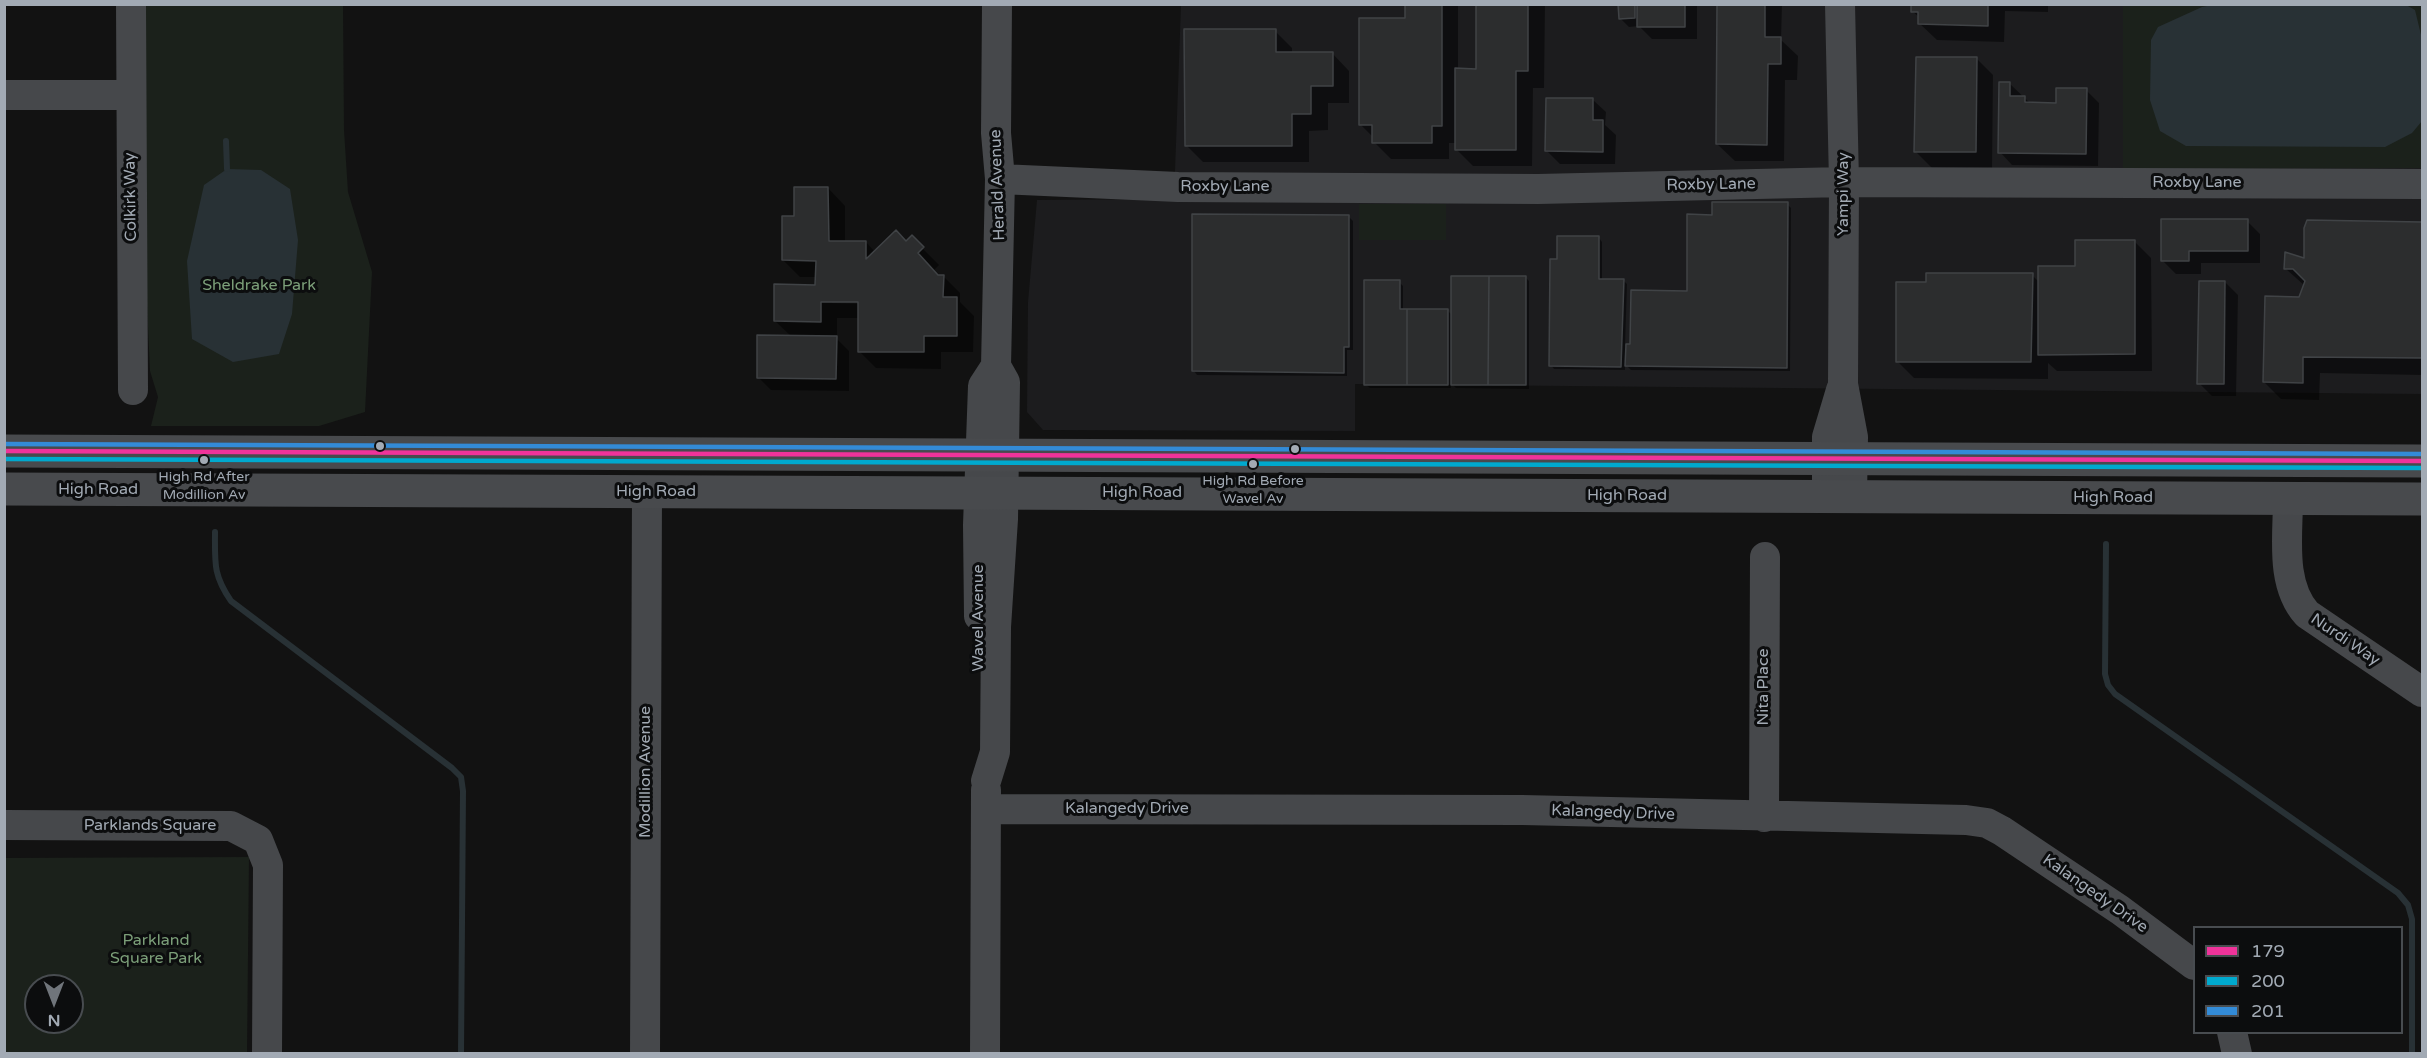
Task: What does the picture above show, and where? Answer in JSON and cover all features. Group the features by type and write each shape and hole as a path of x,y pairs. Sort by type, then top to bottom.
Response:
{"main road":[{"path":"4,451 2422,461"},
{"name":"High Road","path":"4,489 2422,499"}],"street":[{"name":"Colkirk Way","path":"131,4 133,390"},
{"name":"Herald Avenue","path":"992,493 992,455 983,386 996,366 1000,179 996,133 997,4"},
{"name":"Yampi Way","path":"1840,4 1844,182 1843,384 1827,437 1840,459 1840,496"},
{"path":"4,96 130,95"},
{"name":"Roxby Lane","path":"1000,179 1178,187 1538,189 1844,182 2422,184"},
{"name":"Modillion Avenue","path":"645,1053 647,491"},
{"name":"Wavel Avenue","path":"985,1053 986,795 995,752 996,627 992,493"},
{"name":"Nurdi Way","path":"2288,499 2289,570 2297,603 2307,614 2422,692"},
{"name":"Nita Place","path":"1764,817 1765,557"},
{"name":"Kalangedy Drive","path":"986,795 1764,817 1966,820 1987,823 2120,910 2193,964"},
{"name":"Parklands Square","path":"4,825 231,826 258,840 268,865 267,1053"},
{"path":"2232,1034 2237,1053"}],"shaded area":[{"path":"1181,5 2422,5 2422,394 1355,384 1355,431 1043,430 1027,412 1028,302 1037,200 1174,199"},
{"path":"2212,5 2406,5 2415,10 2422,39 2422,121 2412,133 2385,147 2186,146 2160,131 2150,100 2151,40 2158,27 2202,7"},
{"path":"227,169 261,170 290,189 298,240 292,314 279,354 233,362 192,339 187,261 204,185"}],"green space":[{"name":"Sheldrake Park","path":"143,5 343,5 344,130 348,192 372,272 365,412 319,426 151,426 158,397 150,371 142,195"},
{"path":"2123,5 2422,5 2422,168 2123,169"},
{"path":"1359,204 1446,204 1446,240 1359,240"},
{"name":"Parkland Square Park","path":"249,857 247,1053 5,1053 4,858"}],"building":[{"path":"1405,4 1442,4 1442,126 1432,126 1432,143 1372,143 1372,125 1359,125 1359,18 1405,18"},
{"path":"1476,4 1528,4 1528,71 1516,71 1516,150 1455,150 1455,68 1476,69"},
{"path":"1618,4 1635,4 1635,18 1619,19"},
{"path":"1637,4 1685,4 1685,27 1637,27"},
{"path":"1717,4 1765,4 1765,37 1781,37 1781,64 1768,64 1767,145 1716,144"},
{"path":"1911,4 1988,4 1988,26 1918,24 1918,12 1911,12"},
{"path":"1184,29 1276,29 1276,52 1333,52 1333,86 1311,86 1311,114 1292,114 1292,146 1185,146"},
{"path":"1916,57 1977,57 1976,152 1914,152"},
{"path":"1999,82 2010,82 2010,96 2025,96 2025,102 2056,103 2056,88 2087,88 2086,154 1998,153"},
{"path":"1546,98 1593,98 1593,120 1603,120 1603,152 1545,151"},
{"path":"794,187 828,187 829,241 866,241 866,259 896,230 906,241 912,235 924,247 918,253 938,275 944,275 943,297 957,297 957,336 924,336 924,352 858,352 858,302 821,302 821,322 774,321 774,284 815,285 816,261 782,260 782,216 794,216"},
{"path":"1712,202 1788,202 1787,368 1625,366 1626,344 1630,344 1631,290 1687,291 1687,214 1712,215"},
{"path":"1192,214 1349,215 1349,347 1344,347 1344,373 1192,371"},
{"path":"2161,219 2248,219 2248,251 2189,251 2189,261 2161,261"},
{"path":"2307,220 2422,222 2422,358 2303,357 2303,383 2263,382 2265,296 2299,297 2305,281 2293,269 2284,269 2285,252 2304,258 2304,228"},
{"path":"1557,236 1599,236 1599,279 1624,279 1621,367 1549,366 1550,259 1557,259"},
{"path":"2075,240 2135,240 2135,354 2038,355 2038,266 2075,266"},
{"path":"1926,273 2033,273 2031,362 1896,362 1896,282 1926,282"},
{"path":"1451,276 1489,276 1488,385 1451,385"},
{"path":"1489,276 1526,276 1526,385 1488,385"},
{"path":"1364,280 1400,280 1400,309 1407,309 1407,385 1364,385"},
{"path":"2199,281 2225,281 2224,384 2197,384"},
{"path":"1407,309 1448,309 1448,385 1407,385"},
{"path":"757,335 837,336 836,379 757,378"}],"waterway":[{"path":"226,141 227,169"},
{"path":"215,532 216,568 221,584 231,601 461,777 463,791 461,1054"},
{"path":"2106,544 2105,674 2108,685 2115,694 2398,893 2408,905 2412,919 2412,1054"}],"transit line":[{"name":"201","path":"4,444 2422,454"},
{"name":"179","path":"4,451 2422,461"},
{"name":"200","path":"4,459 2422,468"}],"place":[{"name":"High Rd After Modillion Av","path":"204,460"},
{"name":"High Rd Before Wavel Av","path":"1253,464"}]}
